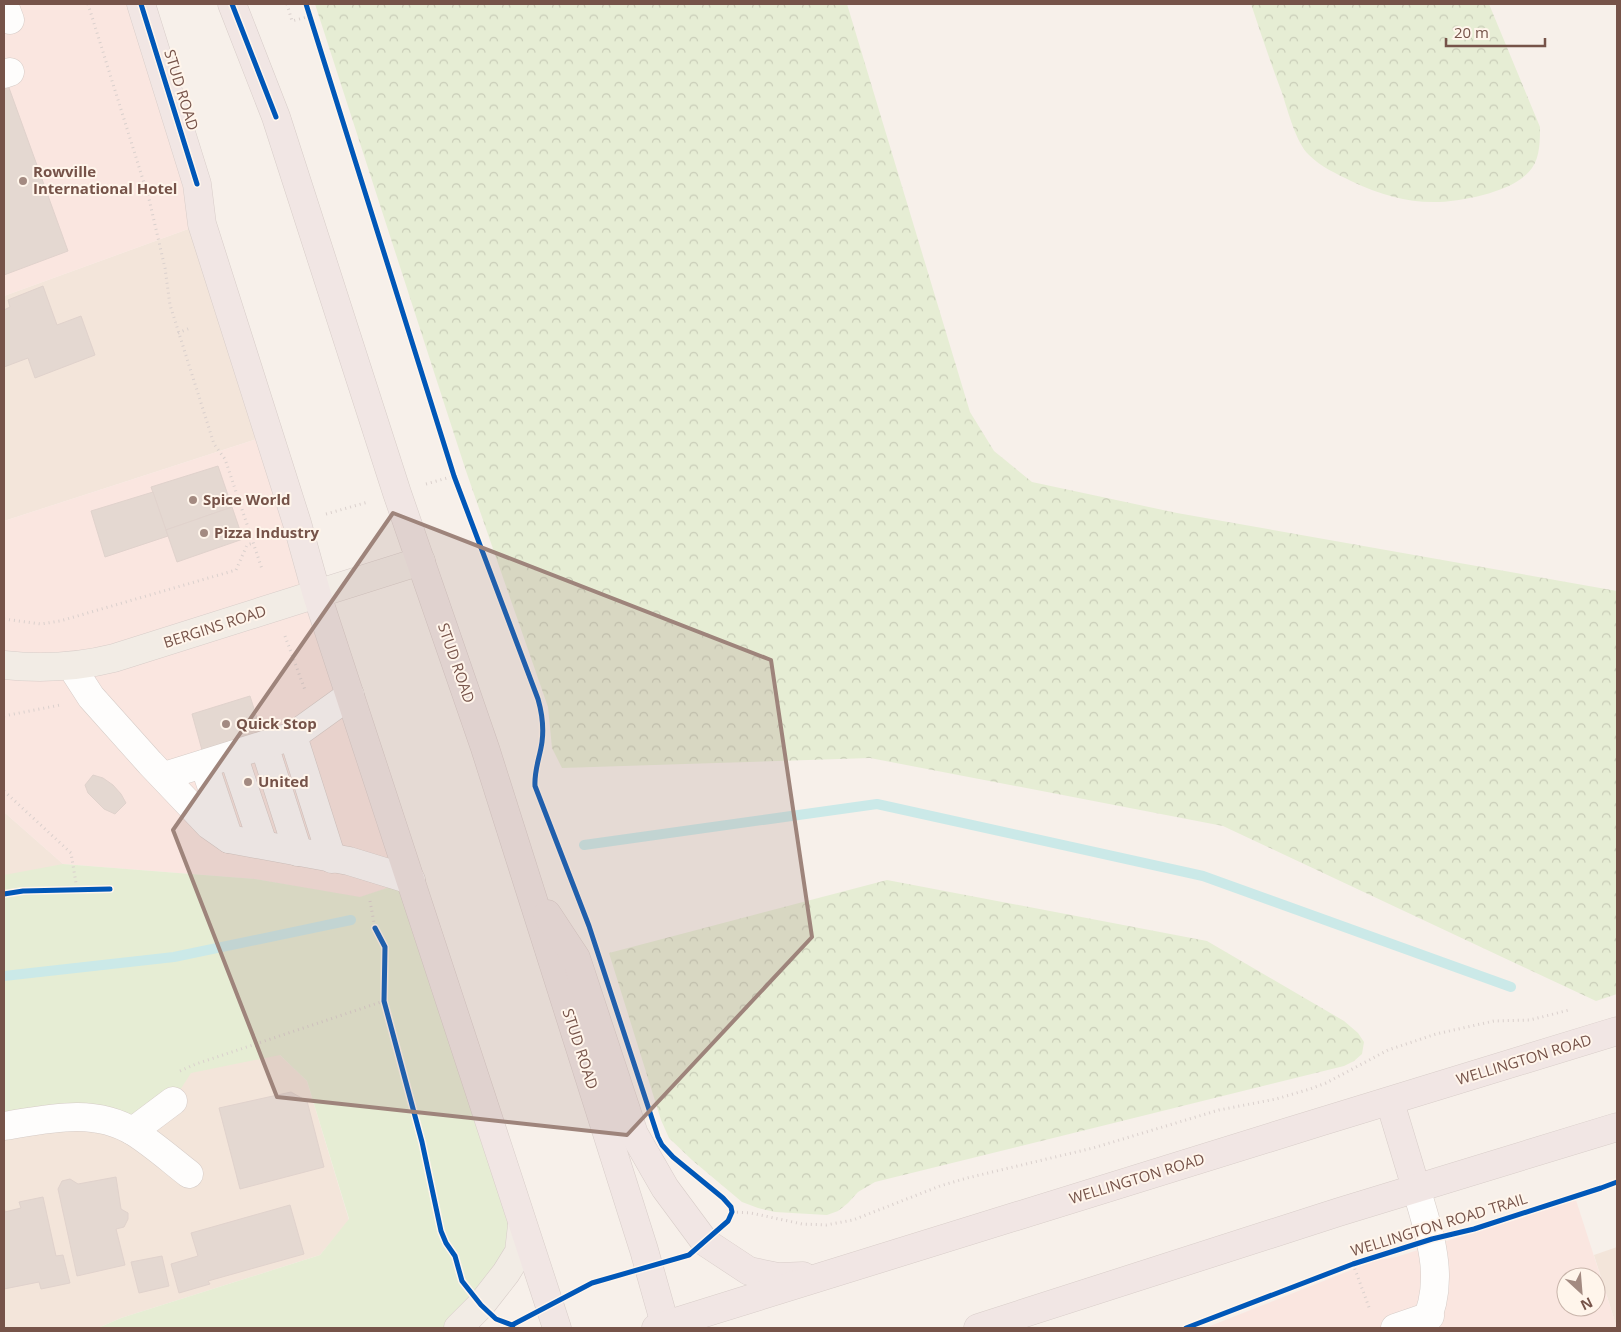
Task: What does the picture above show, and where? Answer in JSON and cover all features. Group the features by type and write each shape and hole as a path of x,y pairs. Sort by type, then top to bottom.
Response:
{"highway":[{"name":"STUD ROAD","path":"141,4 197,184 202,224 297,523 317,594 557,1328"},
{"name":"STUD ROAD","path":"232,4 276,117 396,493 485,748 644,1250 663,1327"},
{"path":"529,886 576,958 634,1134 665,1188 705,1242 749,1270 778,1277 830,1275"},
{"name":"WELLINGTON ROAD","path":"663,1327 1617,1031"},
{"path":"1390,1102 1416,1188"},
{"path":"978,1328 1617,1126"},
{"path":"1011,1328 1073,1298"}],"main road":[{"name":"BERGINS ROAD","path":"4,665 29,667 92,664 421,561"},
{"path":"458,1328 482,1305 519,1252 522,1225"}],"street":[{"path":"71,666 91,697 209,824 229,839 349,861 411,880"},
{"path":"164,776 293,736 350,695"},
{"path":"293,736 332,859"},
{"path":"264,745 298,852"},
{"path":"233,755 263,844"},
{"path":"204,764 229,839"},
{"path":"133,1131 173,1101"},
{"path":"4,1126 57,1117 79,1116 102,1119 133,1131 189,1174"},
{"path":"1384,1324 1427,1322 1436,1282 1435,1259 1432,1239 1416,1188"}],"path":[{"path":"88,4 149,199 165,268 170,305 178,333 214,444 225,459 262,569"},
{"path":"287,4 292,21 310,13 313,24"},
{"path":"178,333 190,328"},
{"path":"451,467 457,486"},
{"path":"251,537 454,476"},
{"path":"4,619 41,624 60,621 236,570 247,545 253,544"},
{"path":"4,716 53,707 91,697"},
{"path":"4,791 71,853 77,889"},
{"path":"68,889 85,889"},
{"path":"375,928 378,934"},
{"path":"384,993 387,1010"},
{"path":"176,1074 196,1064 384,1001"},
{"path":"705,1242 728,1220 732,1209 802,1224 826,1225 853,1220 865,1217 940,1186 967,1178 1093,1148 1219,1110 1276,1099 1310,1089 1326,1083 1388,1050 1436,1034 1494,1021 1530,1020 1569,1010"},
{"path":"1353,1264 1384,1324"}],"highlighted area":[{"path":"393,513 771,660 812,937 627,1135 277,1097 173,830"}],"shaded area":[{"path":"4,4 141,4 202,224 4,296"},
{"path":"202,224 269,435 4,521 4,296"},
{"path":"269,435 411,880 360,898 255,879 63,864 4,812 4,521"},
{"path":"4,812 280,1055 307,1081 349,1220 320,1255 121,1318 98,1328 4,1328"},
{"path":"1576,1200 1597,1267 1556,1267 1556,1317 1606,1317 1606,1294 1617,1328 1205,1328 1374,1261 1396,1257"},
{"path":"1617,1247 1617,1328 1606,1293 1606,1267 1598,1267 1594,1255"}],"green space":[{"path":"315,4 847,4 970,412 994,451 1032,482 1177,513 1617,591 1617,994 1596,1001 1223,826 870,758 562,768 552,748 548,707 466,471"},
{"path":"1251,4 1489,4 1540,127 1539,148 1535,164 1522,178 1497,191 1465,199 1432,202 1400,199 1368,188 1329,170 1304,150 1296,135"},
{"path":"63,864 255,879 360,897 411,880 522,1225 458,1328 98,1328 121,1318 320,1255 349,1219 307,1081 280,1055 191,1073 173,1101 133,1131 4,1126 4,875"},
{"path":"887,880 1207,941 1344,1021 1358,1033 1364,1042 1362,1054 1344,1066 875,1182 858,1192 838,1211 827,1215 775,1212 742,1202 669,1138 661,1120 609,953"}],"building":[{"name":"Rowville International Hotel","path":"4,74 68,251 4,275"},
{"path":"43,286 57,325 81,316 95,355 35,378 28,358 4,367 4,310 10,307 8,300"},
{"name":"Spice World","path":"218,466 232,507 166,530 151,487"},
{"path":"153,492 168,536 105,557 91,511"},
{"name":"Pizza Industry","path":"232,507 243,539 177,562 166,530"},
{"name":"Quick Stop","path":"250,696 261,731 202,750 192,714"},
{"path":"93,775 103,778 121,794 126,803 115,814 104,809 88,793 85,785"},
{"path":"291,1092 307,1101 324,1167 240,1189 219,1108"},
{"path":"116,1177 121,1209 128,1213 128,1219 124,1227 116,1229 125,1265 77,1276 58,1189 62,1181 70,1179 78,1184"},
{"path":"43,1197 56,1256 63,1255 70,1283 41,1289 39,1282 4,1289 4,1206 5,1212 21,1208 19,1202"},
{"path":"290,1205 304,1254 208,1281 210,1284 179,1293 171,1264 198,1256 191,1233"},
{"path":"162,1256 169,1286 139,1293 131,1262"}],"waterway":[{"path":"584,845 877,804 1203,876 1511,987"},
{"path":"4,976 174,957 351,920"}],"cycle path":[{"path":"141,4 197,184"},
{"path":"232,4 276,117"},
{"path":"306,4 454,476 538,699 543,731 535,774 535,786 589,926 658,1137 662,1145 673,1157 723,1198 731,1207 732,1212 728,1221 689,1255 592,1283 512,1325 513,1328"},
{"path":"4,894 23,891 110,889"},
{"path":"375,928 385,947 384,1001 422,1142 441,1231 446,1243 455,1256 462,1281 481,1305 496,1319 512,1325"},
{"name":"WELLINGTON ROAD TRAIL","path":"1186,1328 1353,1264 1432,1239 1474,1229 1617,1182"}],"place":[{"name":"Rowville International Hotel","path":"23,181"},
{"name":"Spice World","path":"193,500"},
{"name":"Pizza Industry","path":"204,533"},
{"name":"Quick Stop","path":"226,724"},
{"name":"United","path":"248,782"}]}
